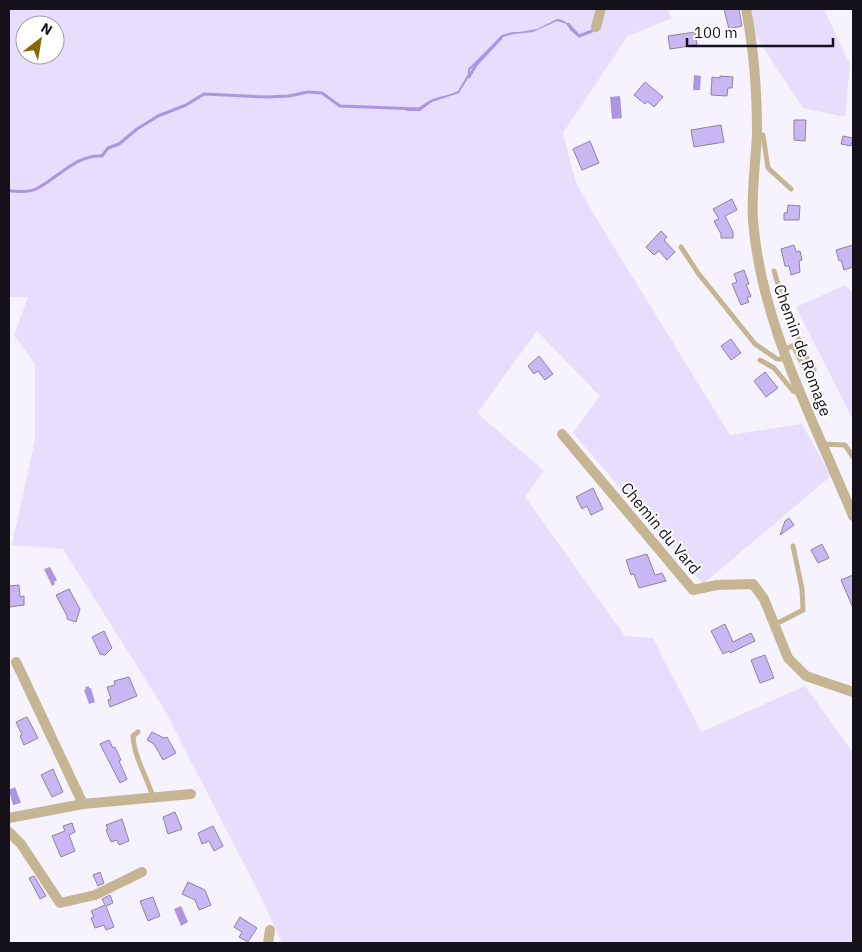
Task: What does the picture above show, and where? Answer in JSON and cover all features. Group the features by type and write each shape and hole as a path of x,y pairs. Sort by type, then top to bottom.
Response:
{"street":[{"path":"596,27 601,9"},
{"name":"Chemin de Romage","path":"746,9 753,44 757,134 753,170 753,220 760,270 769,306 786,356 821,444 853,516"},
{"name":"Chemin du Vard","path":"562,434 693,590 717,585 753,584 764,599 788,658 806,676 853,692"},
{"path":"16,662 83,804"},
{"path":"9,818 83,804 190,794"},
{"path":"9,832 21,844 60,903 95,895 142,872"},
{"path":"268,943 270,930"}],"lane":[{"path":"757,134 763,135 768,168 792,189"},
{"path":"681,247 698,273 755,344 777,359 786,356 786,349 792,346 796,350 805,370 809,373 813,372 814,369 809,363 786,310 774,272"},
{"path":"760,360 774,368 793,391 802,394"},
{"path":"821,444 845,445 853,457"},
{"path":"774,625 803,610 802,589 793,546"},
{"path":"138,732 133,736 133,746 152,797"}],"shaded area":[{"path":"9,9 667,9 672,18 627,37 563,133 576,183 730,435 802,424 831,476 703,584 573,433 600,396 537,331 477,413 544,471 525,497 625,636 653,638 701,732 805,686 853,753 853,943 282,943 259,893 163,707 63,549 12,545 35,440 35,364 14,335 28,297 9,297"},
{"path":"749,9 824,9 850,65 845,117 803,108 755,35"},
{"path":"557,19 564,21 567,23 576,33 579,35 583,34 584,36 577,36 570,30 567,24 557,21 533,32 503,37 470,70 470,75 459,93 432,102 420,111 402,109 416,109 433,99 458,91 468,74 468,69 502,35 537,29"},
{"path":"694,75 701,76 700,90 693,90"},
{"path":"620,96 622,118 612,119 610,97"},
{"path":"845,285 853,293 853,420 796,307"},
{"path":"50,567 57,580 52,586 44,569"},
{"path":"89,686 95,702 89,704 84,690 86,689 85,687"},
{"path":"15,787 21,803 13,805 9,790"},
{"path":"181,906 188,922 181,926 174,909"}],"building":[{"path":"724,9 739,9 742,26 729,29"},
{"path":"695,32 697,45 670,49 668,36"},
{"path":"720,76 733,77 732,88 728,88 727,96 711,95 712,77 720,78"},
{"path":"645,82 663,97 654,107 647,101 645,104 634,95"},
{"path":"794,120 806,120 805,141 794,140"},
{"path":"721,125 724,142 694,147 691,130"},
{"path":"843,136 853,138 851,146 841,144"},
{"path":"590,141 599,163 582,170 573,149"},
{"path":"732,199 737,210 725,216 733,232 733,238 721,238 721,234 714,221 719,219 713,209"},
{"path":"788,205 800,206 799,220 784,220 784,213 787,213"},
{"path":"661,231 667,237 664,240 675,252 667,260 659,251 654,255 646,247"},
{"path":"794,245 796,252 800,251 802,260 799,261 800,272 791,275 789,266 785,266 781,249"},
{"path":"853,245 853,267 844,270 836,250"},
{"path":"744,270 749,284 746,285 751,296 747,298 749,302 741,305 732,284 737,282 734,274"},
{"path":"731,339 741,353 731,360 721,346"},
{"path":"539,356 553,374 545,380 538,371 534,374 528,366"},
{"path":"765,372 778,388 766,397 754,381"},
{"path":"593,488 603,509 591,515 587,506 582,509 576,497"},
{"path":"789,518 794,525 780,535 785,521"},
{"path":"822,544 829,558 818,563 811,550"},
{"path":"647,554 655,575 662,573 666,581 639,588 634,574 631,575 626,560"},
{"path":"853,575 853,608 841,580"},
{"path":"19,585 20,597 24,596 24,605 9,607 9,586"},
{"path":"69,589 80,609 76,622 67,619 56,595"},
{"path":"725,624 733,642 751,633 755,641 730,653 729,651 723,654 711,631"},
{"path":"104,631 112,648 105,655 100,654 92,637"},
{"path":"765,655 774,678 760,683 751,660"},
{"path":"129,677 137,696 110,707 108,700 111,699 107,687 115,685 114,681"},
{"path":"27,717 38,738 24,745 16,722"},
{"path":"152,732 164,738 167,737 176,753 163,760 154,744 147,740"},
{"path":"109,740 113,748 115,747 121,760 119,761 127,779 120,783 100,744"},
{"path":"53,769 63,792 52,797 41,775"},
{"path":"175,812 182,829 168,834 163,817"},
{"path":"122,819 129,841 119,845 117,840 111,842 106,825"},
{"path":"72,823 75,832 69,835 75,851 61,857 52,836 65,831 63,826"},
{"path":"213,826 223,846 214,851 209,841 202,844 198,833"},
{"path":"100,872 104,883 98,886 93,875"},
{"path":"34,876 46,896 40,899 29,878"},
{"path":"188,882 205,890 211,905 199,910 195,900 182,894"},
{"path":"110,895 113,903 106,906 114,927 106,930 104,925 95,928 91,918 94,917 91,911 105,905 102,899"},
{"path":"153,897 160,916 148,921 140,901"},
{"path":"240,917 257,928 248,942 239,937 242,932 234,927"}],"waterway":[{"path":"568,24 579,36 592,31"},
{"path":"469,77 476,65 501,38"},
{"path":"9,191 36,189 75,163 93,156 102,156 108,148 119,144 137,129 158,116 186,105 204,94 267,97 289,96 308,92 322,93 340,106 420,109"}]}
